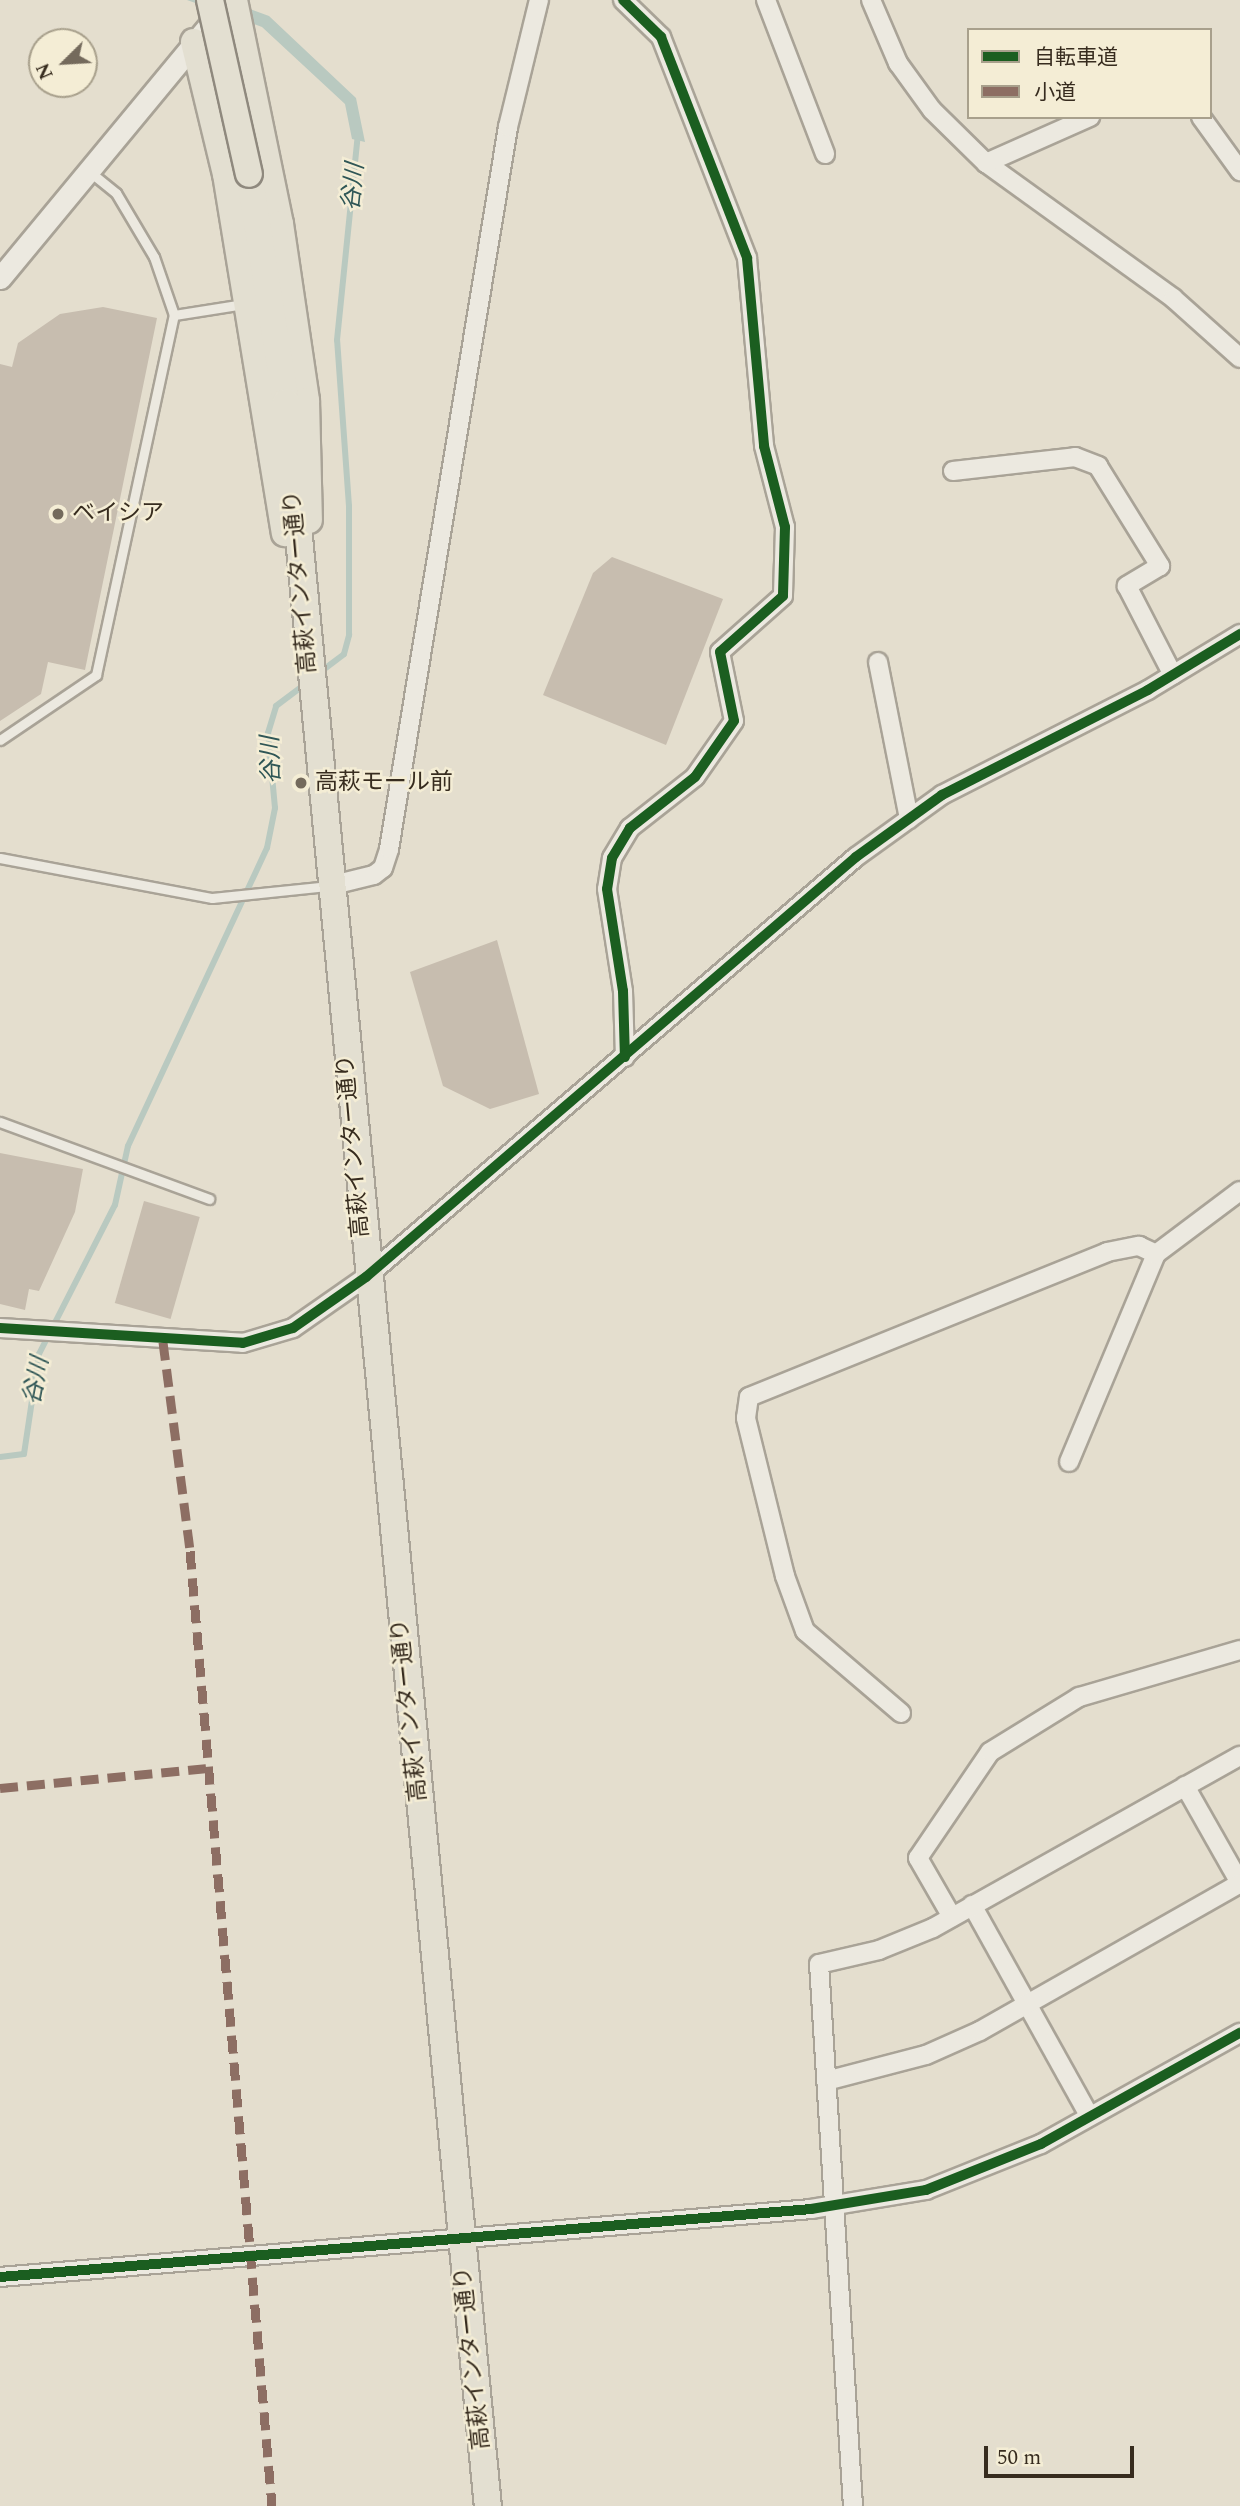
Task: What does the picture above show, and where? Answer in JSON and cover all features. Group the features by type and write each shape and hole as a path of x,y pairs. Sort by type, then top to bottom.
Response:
{"main road":[{"name":"高萩インター通り","path":"210,0 249,174 286,402 366,1278 488,2506"},
{"path":"232,0 277,212 306,401 312,484 304,606"},
{"path":"194,42 226,174 275,496 304,606"}],"street":[{"path":"0,278 194,42 232,0"},
{"path":"329,886 374,875 383,868 389,849 508,127 539,0"},
{"path":"623,0 661,37 747,258 765,446 785,527 783,596 720,652 734,721 695,777 630,828 612,858 607,889 623,991 625,1056"},
{"path":"766,0 825,154"},
{"path":"871,0 898,63 932,110 986,163 1039,206 1173,298 1240,358"},
{"path":"986,163 1085,119"},
{"path":"1202,119 1240,172"},
{"path":"953,471 1074,457 1098,466 1160,566 1127,586 1173,675"},
{"path":"0,1328 243,1343 293,1328 366,1278 856,857 942,795 1173,675 1240,634"},
{"path":"878,662 909,819"},
{"path":"1069,1462 1156,1254 1240,1191"},
{"path":"901,1713 805,1631 785,1576 746,1418 749,1397 1107,1252 1139,1246 1156,1254"},
{"path":"952,1917 918,1858 990,1752 1079,1697 1240,1650"},
{"path":"853,2506 819,1964 879,1951 952,1917 1240,1756"},
{"path":"826,2081 926,2054 1026,2005 1240,1883 1185,1786"},
{"path":"972,1905 1089,2115"},
{"path":"0,2277 834,2205 968,2178 1237,2040"}],"lane":[{"path":"0,741 96,675 174,316 154,257 116,193 89,171"},
{"path":"174,316 247,303"},
{"path":"0,858 212,898 329,886"},
{"path":"0,1122 27,1128 93,1161 143,1173 209,1199"}],"shaded area":[{"path":"187,0 225,0 269,16 356,98 365,142 352,139 345,104 262,27"}],"building":[{"name":"ベイシア","path":"103,307 157,318 85,670 48,662 41,694 0,721 0,364 12,367 18,343 60,314"},
{"path":"612,557 723,599 666,745 543,695 593,573"},
{"path":"497,940 539,1094 490,1109 443,1086 410,972"},
{"path":"0,1153 83,1169 75,1212 39,1291 29,1289 25,1310 0,1304"},
{"path":"144,1201 200,1217 171,1319 115,1303"}],"waterway":[{"name":"谷川","path":"319,673 344,654 349,635 349,506 337,340 358,135"},
{"name":"谷川","path":"0,1457 24,1454 39,1354 115,1205 128,1146 267,848 275,808 268,733 276,706 305,684"}],"marked path":[{"path":"163,1342 190,1551 272,2506"},
{"path":"0,1788 208,1768"}],"cycle path":[{"path":"623,0 661,37 747,258 764,446 785,527 783,596 720,652 734,721 695,777 630,828 612,858 607,889 623,991 625,1057"},
{"path":"0,1328 243,1343 293,1328 366,1277 856,857 942,795 1148,690 1240,634"},
{"path":"0,2277 811,2209 926,2190 1041,2144 1240,2033"}],"place":[{"name":"ベイシア","path":"58,514"},
{"name":"高萩モール前","path":"301,783"}]}
